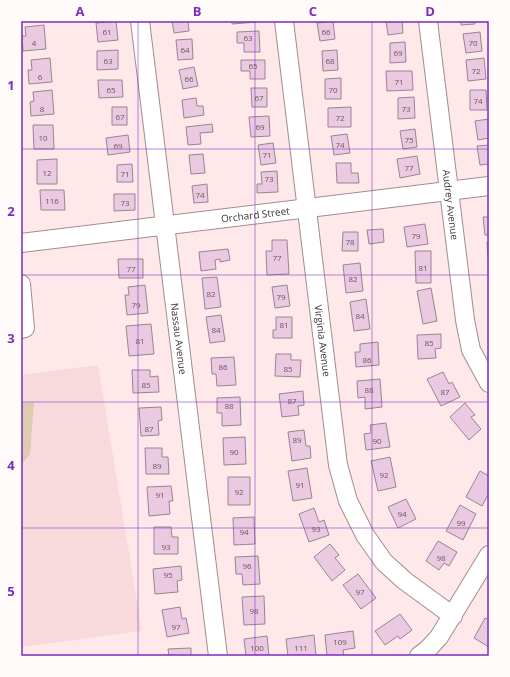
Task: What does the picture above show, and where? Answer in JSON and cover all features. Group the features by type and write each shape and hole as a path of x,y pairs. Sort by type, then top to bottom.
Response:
{"street":[{"name":"Nassau Avenue","path":"140,21 218,656"},
{"name":"Virginia Avenue","path":"284,21 338,465 348,501 365,536 384,562 405,581 453,616"},
{"name":"Audrey Avenue","path":"428,21 465,320 471,350 489,383"},
{"name":"Orchard Street","path":"21,244 489,186"},
{"path":"21,284 25,328 21,329"},
{"path":"419,656 439,638 489,555"}],"shaded area":[{"path":"98,365 142,631 21,647 21,375"},
{"path":"21,402 34,403 30,454 21,465"}],"building":[{"path":"116,21 118,40 98,42 96,23"},
{"path":"172,21 188,21 189,31 174,33"},
{"path":"232,21 257,21 257,22 232,24"},
{"path":"333,21 335,39 320,41 317,23"},
{"path":"386,21 402,21 403,33 388,35"},
{"path":"461,21 475,21 475,24 461,25"},
{"path":"44,25 46,49 23,51 22,36 26,36 25,27"},
{"path":"259,31 260,52 244,52 244,43 237,43 237,32"},
{"path":"480,32 482,51 466,53 463,34"},
{"path":"192,39 193,59 178,60 176,40"},
{"path":"405,42 406,62 390,63 390,43"},
{"path":"118,50 118,69 97,70 97,51"},
{"path":"337,50 338,70 323,71 322,51"},
{"path":"50,58 52,82 29,84 28,70 32,70 31,60"},
{"path":"484,58 486,79 468,81 466,60"},
{"path":"241,60 265,60 265,79 250,79 250,71 241,71"},
{"path":"194,67 198,86 183,89 179,70"},
{"path":"386,71 412,71 413,90 387,91"},
{"path":"341,78 341,99 325,99 325,79"},
{"path":"98,80 122,80 123,97 99,98"},
{"path":"251,88 267,88 267,107 252,107"},
{"path":"52,90 54,114 31,116 30,102 34,101 33,92"},
{"path":"470,90 486,90 487,110 470,110"},
{"path":"414,97 415,118 398,119 398,98"},
{"path":"196,98 197,106 203,106 204,115 184,118 182,100"},
{"path":"112,107 127,107 127,125 112,125"},
{"path":"351,107 351,127 328,127 328,108"},
{"path":"269,116 270,136 251,137 249,117"},
{"path":"489,119 489,138 478,140 475,121"},
{"path":"212,124 213,132 200,133 201,144 188,145 186,127"},
{"path":"33,125 53,125 54,149 34,149"},
{"path":"415,129 417,147 403,149 400,131"},
{"path":"347,134 350,153 334,155 331,136"},
{"path":"128,135 130,152 108,155 106,138"},
{"path":"273,143 276,163 261,165 258,145"},
{"path":"489,145 489,164 480,165 477,146"},
{"path":"203,154 205,173 191,174 189,155"},
{"path":"417,156 420,174 400,178 397,159"},
{"path":"57,159 57,184 37,184 37,160"},
{"path":"336,163 351,163 351,173 358,173 359,183 337,183"},
{"path":"132,164 133,182 117,182 117,165"},
{"path":"277,171 278,192 257,193 257,184 262,184 261,172"},
{"path":"207,184 208,202 194,203 192,186"},
{"path":"40,190 64,190 65,210 41,210"},
{"path":"114,194 135,194 135,210 114,211"},
{"path":"483,217 489,217 489,235 485,235"},
{"path":"425,224 428,244 407,247 404,227"},
{"path":"383,229 384,242 369,244 367,230"},
{"path":"343,232 358,232 358,251 342,251"},
{"path":"272,240 287,240 289,274 267,275 266,251 272,251"},
{"path":"487,242 489,242 489,269"},
{"path":"228,249 230,260 220,262 220,259 215,260 216,269 201,271 199,252"},
{"path":"415,251 431,251 431,283 416,283"},
{"path":"118,259 143,259 143,278 119,278"},
{"path":"360,263 363,291 346,293 343,265"},
{"path":"217,277 221,307 205,309 202,278"},
{"path":"145,285 148,313 127,315 125,295 129,295 128,287"},
{"path":"287,285 290,306 275,308 272,287"},
{"path":"431,288 437,321 423,324 417,291"},
{"path":"366,299 370,329 354,331 350,302"},
{"path":"221,315 225,341 210,343 206,317"},
{"path":"276,317 292,317 292,338 273,338 273,330 276,330"},
{"path":"151,324 154,354 129,356 126,326"},
{"path":"441,334 441,348 435,349 436,358 418,359 417,335"},
{"path":"378,342 379,365 356,367 355,352 360,352 360,344"},
{"path":"276,354 291,354 291,360 301,360 300,377 275,376"},
{"path":"234,357 236,385 217,386 216,374 212,374 211,358"},
{"path":"132,370 150,370 150,377 158,376 159,392 133,393"},
{"path":"443,372 449,384 452,382 460,397 441,406 427,379"},
{"path":"380,379 382,407 365,409 365,397 358,398 357,381"},
{"path":"303,391 304,405 298,406 299,415 282,417 279,394"},
{"path":"240,397 241,425 222,426 222,413 217,413 217,398"},
{"path":"465,403 475,415 471,417 481,429 469,440 450,417"},
{"path":"161,407 162,420 158,421 159,435 141,436 139,408"},
{"path":"386,423 390,447 366,450 364,434 371,433 370,425"},
{"path":"304,430 306,446 310,446 311,458 292,461 288,432"},
{"path":"245,437 246,464 224,465 223,438"},
{"path":"145,448 162,448 162,457 168,457 169,474 146,474"},
{"path":"390,457 396,487 378,491 371,461"},
{"path":"307,468 312,498 293,501 288,471"},
{"path":"480,471 489,476 489,493 482,506 466,497"},
{"path":"228,477 250,477 250,505 228,505"},
{"path":"171,486 173,501 169,501 170,514 149,516 147,487"},
{"path":"406,499 416,519 398,528 388,507"},
{"path":"460,505 476,514 463,540 446,531"},
{"path":"314,508 319,522 324,520 329,535 309,542 299,514"},
{"path":"254,517 255,544 234,545 233,518"},
{"path":"154,527 171,527 172,537 178,537 178,554 154,554"},
{"path":"438,541 457,552 449,566 444,563 439,570 426,561"},
{"path":"330,544 339,555 335,558 345,570 332,581 314,557"},
{"path":"258,556 260,584 243,585 242,574 236,574 235,557"},
{"path":"181,566 182,580 177,581 178,592 155,594 153,569"},
{"path":"358,574 376,598 361,609 343,585"},
{"path":"264,596 265,624 244,625 242,597"},
{"path":"180,607 182,619 186,618 189,633 167,637 162,610"},
{"path":"400,614 412,630 400,639 398,636 385,645 375,631"},
{"path":"485,618 489,620 489,647 474,638"},
{"path":"353,631 355,648 343,650 344,656 327,656 325,635"},
{"path":"314,635 316,656 288,656 286,639"},
{"path":"267,636 269,656 246,656 244,639"},
{"path":"191,648 191,656 169,656 168,649"}]}
